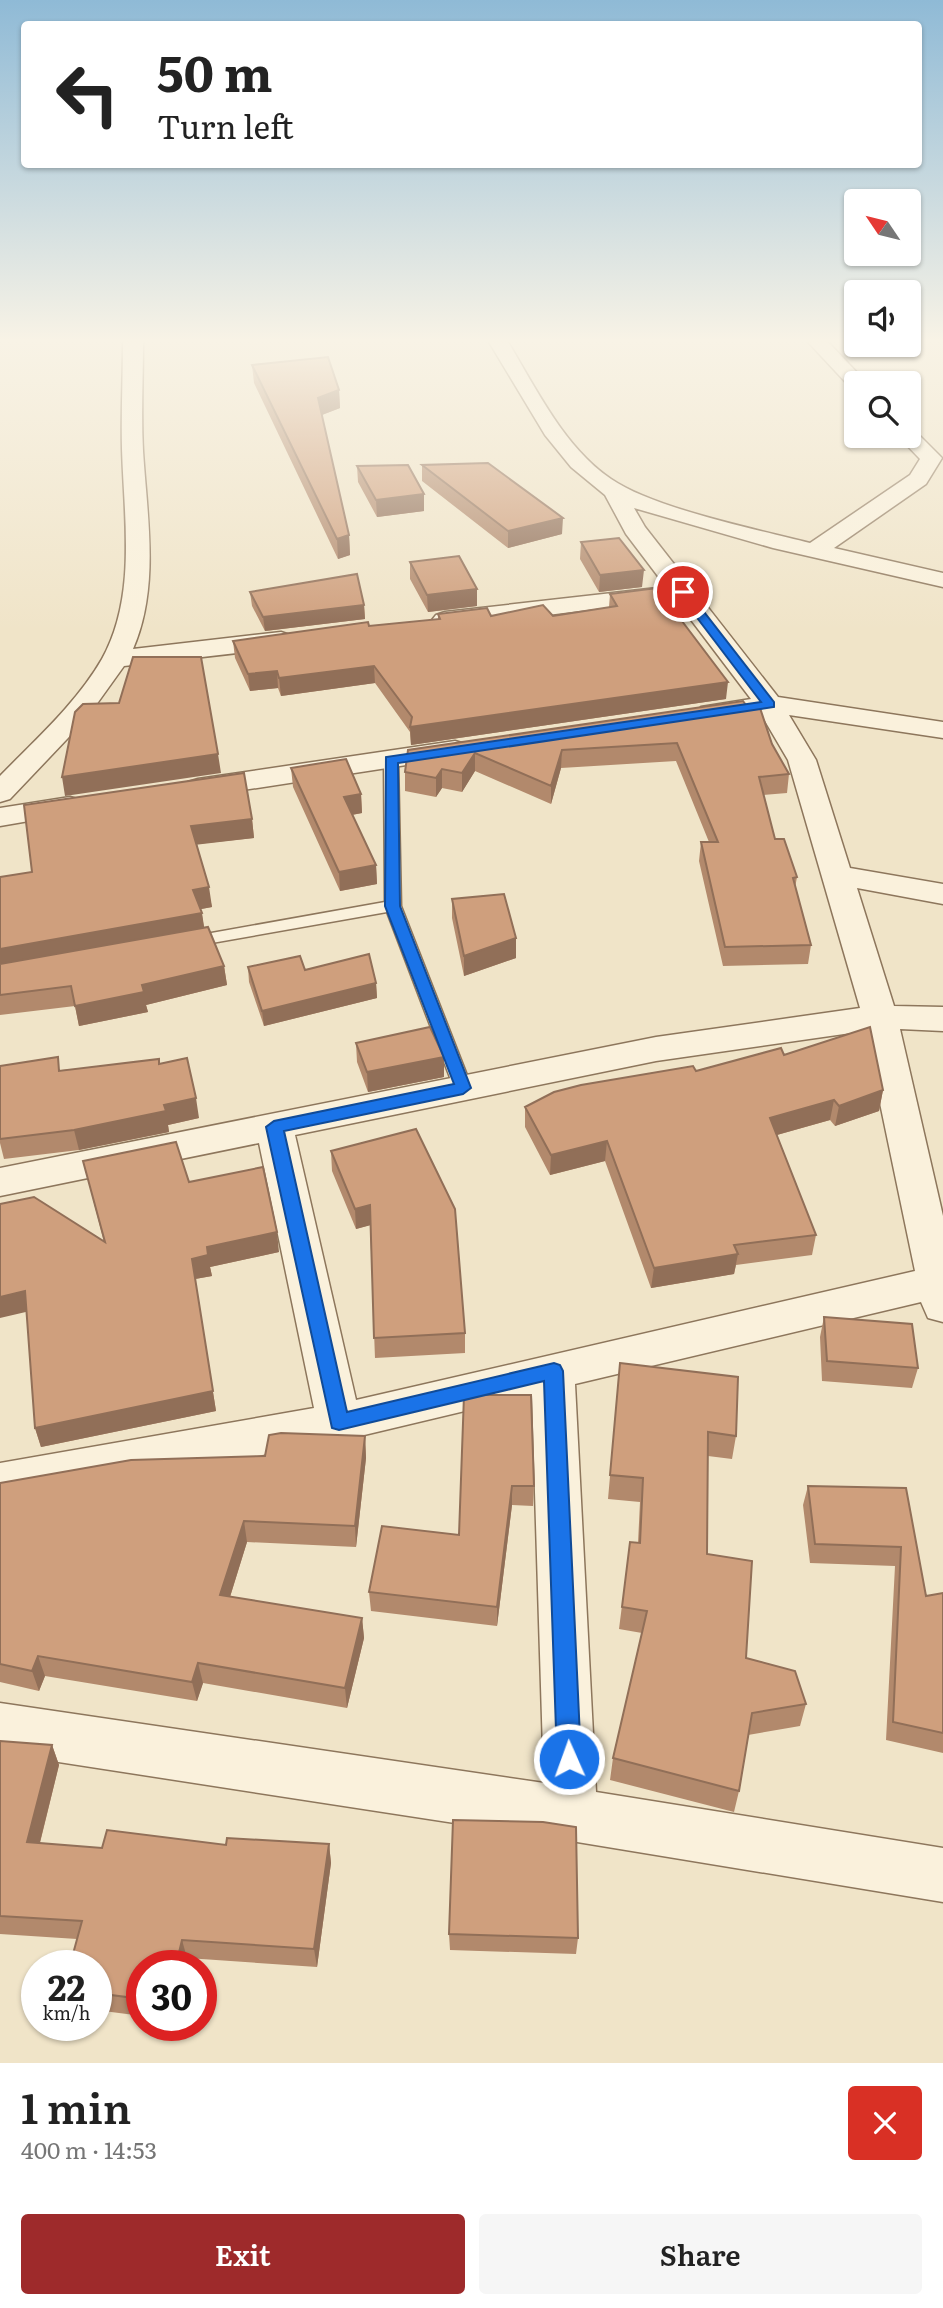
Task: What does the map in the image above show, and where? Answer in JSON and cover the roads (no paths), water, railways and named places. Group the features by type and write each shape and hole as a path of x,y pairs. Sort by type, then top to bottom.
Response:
{"street":[{"path":"0,793 78,710 115,659 131,615 138,539 132,438"},
{"path":"558,438 594,478 663,510 814,551 943,580"},
{"path":"814,551 918,479 935,461 921,448"},
{"path":"0,1483 339,1422 554,1371 941,1289 880,1017 802,760 769,704 634,529 613,489"},
{"path":"419,623 683,592"},
{"path":"115,659 309,636"},
{"path":"688,716 769,704 943,730"},
{"path":"175,791 486,746"},
{"path":"0,817 94,803"},
{"path":"835,875 943,894"},
{"path":"0,1182 656,1049 880,1017 943,1019"},
{"path":"274,1127 339,1422"},
{"path":"554,1371 571,1814"},
{"path":"0,1728 571,1814 943,1875"}],"lane":[{"path":"391,760 393,906 463,1088"},
{"path":"176,945 393,906"}]}
